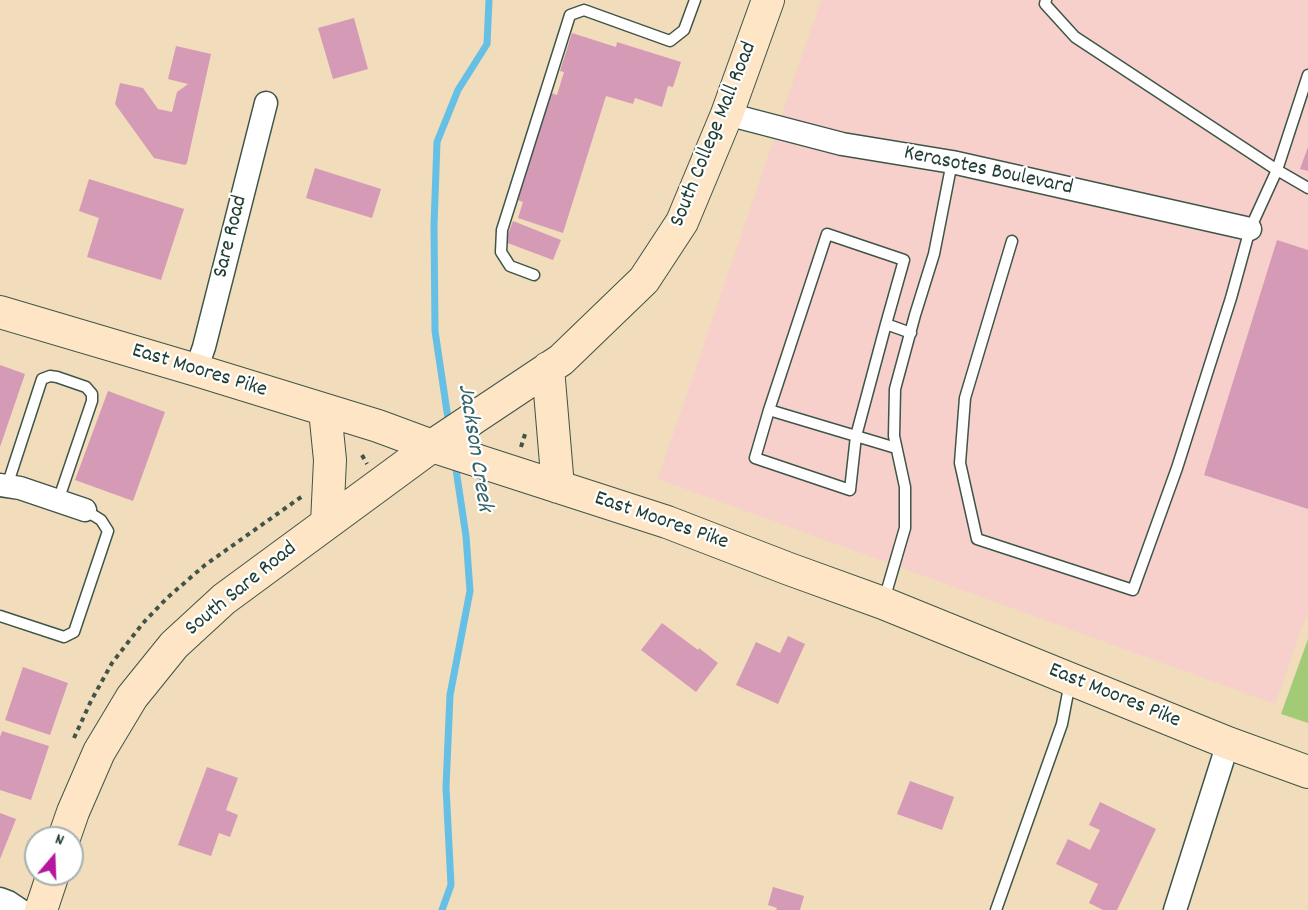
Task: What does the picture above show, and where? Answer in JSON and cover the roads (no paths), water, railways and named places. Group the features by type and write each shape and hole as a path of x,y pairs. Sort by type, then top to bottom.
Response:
{"main road":[{"name":"South College Mall Road","path":"428,447 561,360 644,280 682,222 727,114 768,0"},
{"name":"East Moores Pike","path":"0,312 378,426 428,447 667,522 883,603 1228,743 1308,772"},
{"path":"548,368 558,487"},
{"path":"325,410 330,460 327,523"},
{"name":"South Sare Road","path":"68,826 99,752 132,697 174,645 224,599 428,447"},
{"path":"41,910 49,886"}],"street":[{"name":"Sare Road","path":"196,370 204,347 266,103"},
{"name":"Kerasotes Boulevard","path":"727,114 842,144 952,162 1250,229"},
{"path":"4,486 21,488 85,510"},
{"path":"1175,910 1228,743"},
{"path":"0,899 20,910"}],"lane":[{"path":"534,275 510,266 501,252 502,230 570,15 584,10 670,41 684,30 695,0"},
{"path":"1044,1 1075,37 1308,188"},
{"path":"1012,242 965,398 960,463 977,539 1133,590 1184,446 1231,298 1250,229 1277,170 1308,75"},
{"path":"883,603 905,528 906,487 894,436 895,390 934,254 952,162"},
{"path":"827,234 904,260 856,436 850,490 755,458 769,410 827,234"},
{"path":"886,324 911,333"},
{"path":"4,486 42,380 50,376 57,377 86,387 92,394 92,401 58,501"},
{"path":"769,410 896,448"},
{"path":"0,616 64,637 74,632 108,531 101,520 85,510"},
{"path":"996,910 1062,724 1071,679"}],"waterway":[{"name":"Jackson Creek","path":"449,425 435,331 434,225 437,142 458,90 487,44 489,0"},
{"name":"Jackson Creek","path":"442,910 451,885 446,787 450,695 470,591 466,536 455,463"}]}
